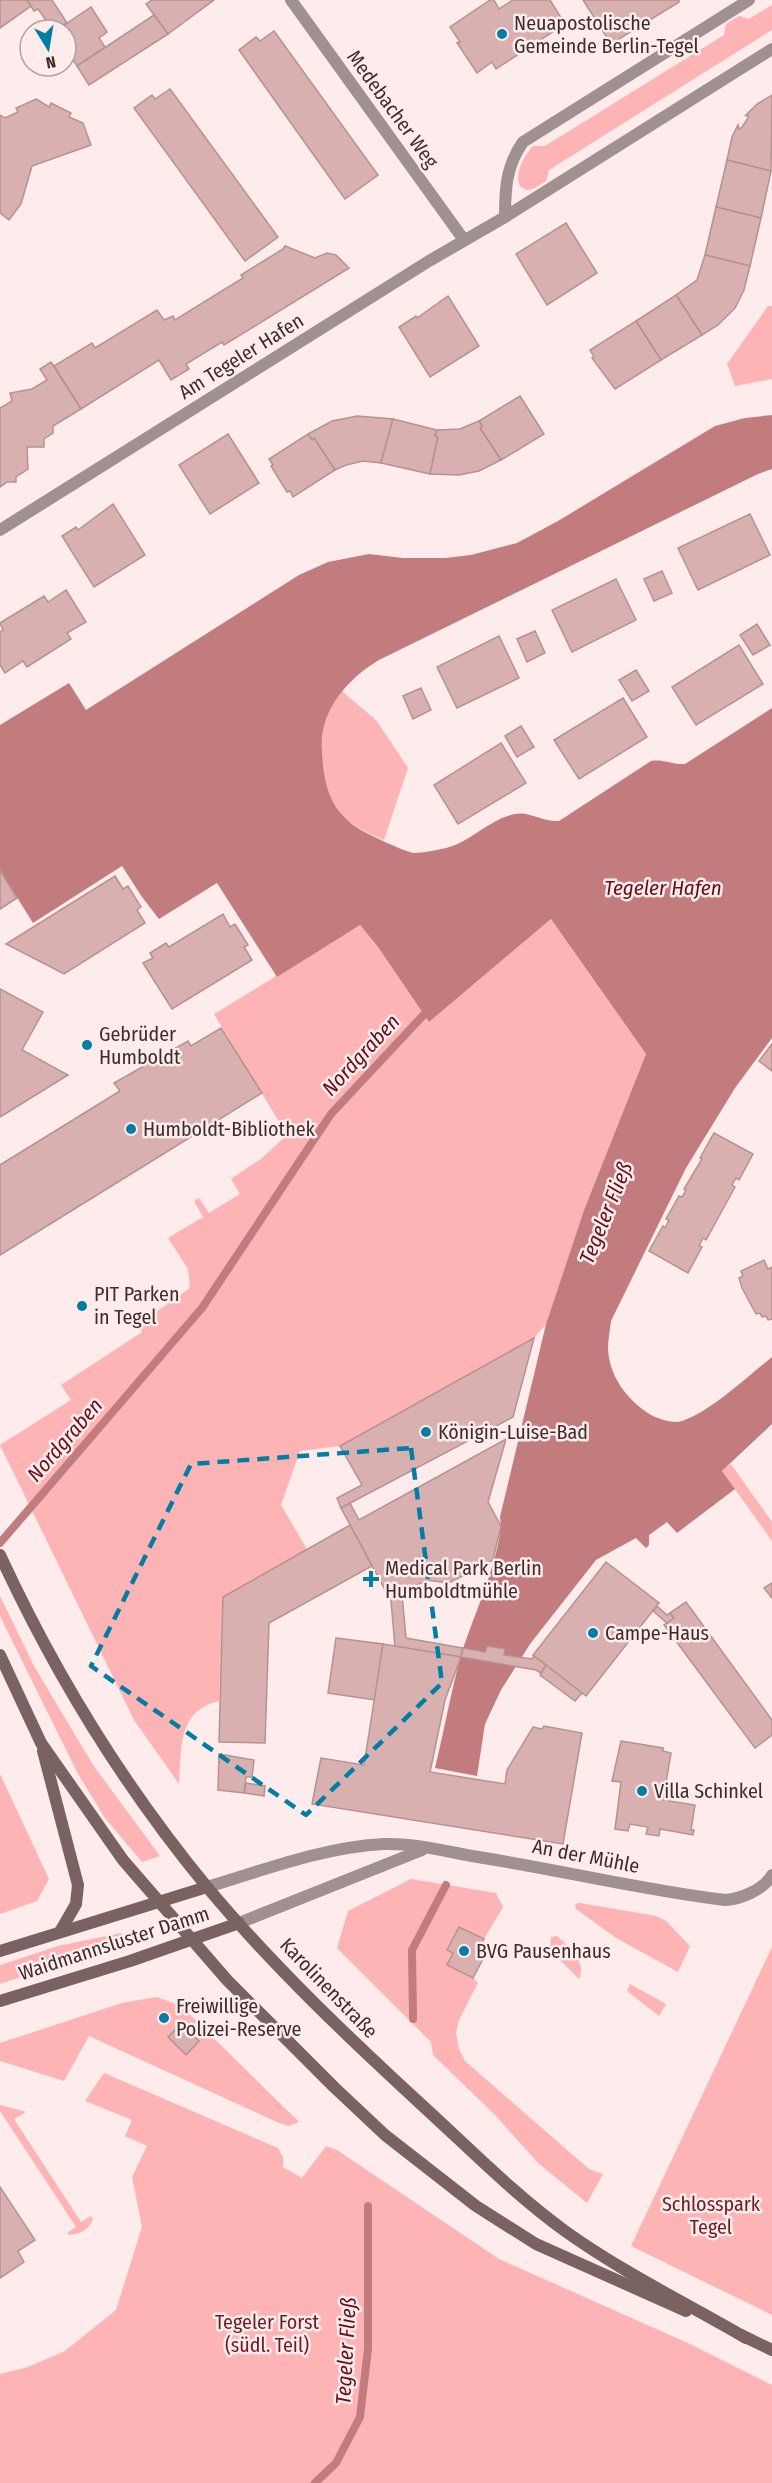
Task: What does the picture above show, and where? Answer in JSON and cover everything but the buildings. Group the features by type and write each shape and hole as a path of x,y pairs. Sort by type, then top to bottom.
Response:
{"main road":[{"name":"Karolinenstraße","path":"0,1555 54,1663 97,1736 140,1799 207,1887 239,1923 367,2054 546,2217 590,2248 746,2338"},
{"name":"Karolinenstraße","path":"0,1655 41,1743 123,1860 226,1980 352,2104 399,2146 476,2206 536,2244 772,2350"},
{"path":"41,1743 78,1885 76,1904 61,1930"},
{"name":"Waidmannsluster Damm","path":"0,1951 61,1930 207,1887"},
{"name":"Waidmannsluster Damm","path":"0,2001 130,1961 239,1923"}],"street":[{"name":"Medebacher Weg","path":"291,0 464,240"},
{"path":"505,217 508,169 514,154 523,142 749,0"},
{"name":"Am Tegeler Hafen","path":"0,530 772,49"},
{"name":"An der Mühle","path":"207,1887 313,1856 384,1844 426,1848 725,1900 740,1899 769,1880 772,1875"},
{"path":"239,1923 426,1848"}],"highlighted area":[{"path":"411,1448 442,1683 306,1815 91,1666 191,1464"}],"green space":[{"path":"772,5 772,30 549,170 546,181 533,189 526,190 520,186 519,170 533,146 545,146 724,35 726,24 739,16 749,19"},
{"path":"768,306 772,306 772,379 735,386 727,364"},
{"path":"342,691 377,721 408,768 384,840 356,826 344,817 334,806 325,785 321,759 322,733 329,710"},
{"path":"551,919 646,1054 584,1210 546,1324 534,1338 340,1446 300,1451 281,1505 307,1549 223,1597 219,1701 195,1713 189,1722 182,1745 179,1784 134,1720 0,1445 71,1400 61,1385 142,1332 139,1324 190,1288 188,1269 168,1238 203,1217 194,1201 199,1198 209,1213 240,1194 231,1179 262,1158 287,1135 214,1014 360,925 378,947 429,1022"},
{"path":"731,1464 772,1522 772,1541 722,1471"},
{"path":"0,1596 34,1666 93,1765 160,1856 142,1862 105,1818 78,1774 0,1616"},
{"path":"0,1774 49,1879 37,1901 0,1914"},
{"path":"411,1879 496,1893 503,1907 484,1939 459,1927 447,1949 453,1953 448,1965 478,1983 459,2020 456,2033 459,2049 465,2061 589,2169 603,2174 587,2203 538,2163 494,2114 433,2055 431,2042 337,1948 348,1911"},
{"path":"575,1904 656,1916 666,1921 690,1946 678,1972 616,1938 576,1909"},
{"path":"121,1933 129,1945 62,1963 0,1984 0,1965 58,1946"},
{"path":"557,1936 579,1960 581,1972 579,1979 550,1950 551,1937"},
{"name":"Schlosspark Tegel","path":"772,1947 772,2315 631,2246"},
{"path":"630,1984 666,2004 659,2016 627,1991"},
{"path":"157,1997 181,2006 299,2122 289,2126 279,2123 89,2036 64,2081 0,2061 0,2043 122,2003"},
{"name":"Tegeler Forst (südl. Teil)","path":"104,2073 278,2148 283,2157 283,2167 302,2178 326,2146 337,2150 499,2259 690,2344 772,2385 772,2483 0,2483 0,2374 28,2367 65,2351 116,2310 142,2227 132,2177 147,2146 125,2136 132,2120 85,2101"},
{"path":"0,2105 26,2112 14,2119 81,2222 91,2216 93,2219 84,2231 69,2235 67,2233 76,2227 0,2111"}],"water":[{"name":"Tegeler Hafen","path":"772,415 772,469 379,660 346,687 330,710 325,723 322,737 324,772 328,792 336,807 360,830 414,853 455,845 497,821 515,814 559,821 651,761 685,764 772,708 772,1038 735,1088 686,1168 611,1321 608,1348 609,1359 616,1378 635,1403 651,1415 674,1422 682,1421 704,1410 772,1357 772,1424 722,1471 735,1489 677,1533 667,1522 649,1535 649,1545 646,1548 636,1538 596,1560 530,1644 501,1690 485,1724 477,1776 435,1768 461,1655 497,1547 500,1517 546,1324 584,1210 646,1054 551,919 429,1022 378,947 360,925 277,977 217,883 159,919 122,866 33,923 0,870 0,725 69,683 86,710 299,575 328,562 369,554 403,558 445,558 471,555 517,543 558,521 715,426 745,418"}],"waterway":[{"name":"Nordgraben","path":"0,1543 202,1308 331,1114 430,1008"},
{"name":"Tegeler Fließ","path":"413,2019 412,1950 446,1885"},
{"name":"Tegeler Fließ","path":"315,2483 336,2463 360,2417 368,2349 368,2206"}],"place":[{"name":"Neuapostolische Gemeinde Berlin-Tegel","path":"502,34"},
{"name":"Gebrüder Humboldt","path":"87,1045"},
{"name":"Humboldt-Bibliothek","path":"131,1129"},
{"name":"PIT Parken in Tegel","path":"82,1306"},
{"name":"Königin-Luise-Bad","path":"426,1432"},
{"name":"Medical Park Berlin Humboldtmühle","path":"371,1579"},
{"name":"Campe-Haus","path":"593,1633"},
{"name":"Villa Schinkel","path":"642,1791"},
{"name":"BVG Pausenhaus","path":"464,1951"},
{"name":"Freiwillige Polizei-Reserve","path":"164,2018"}]}
